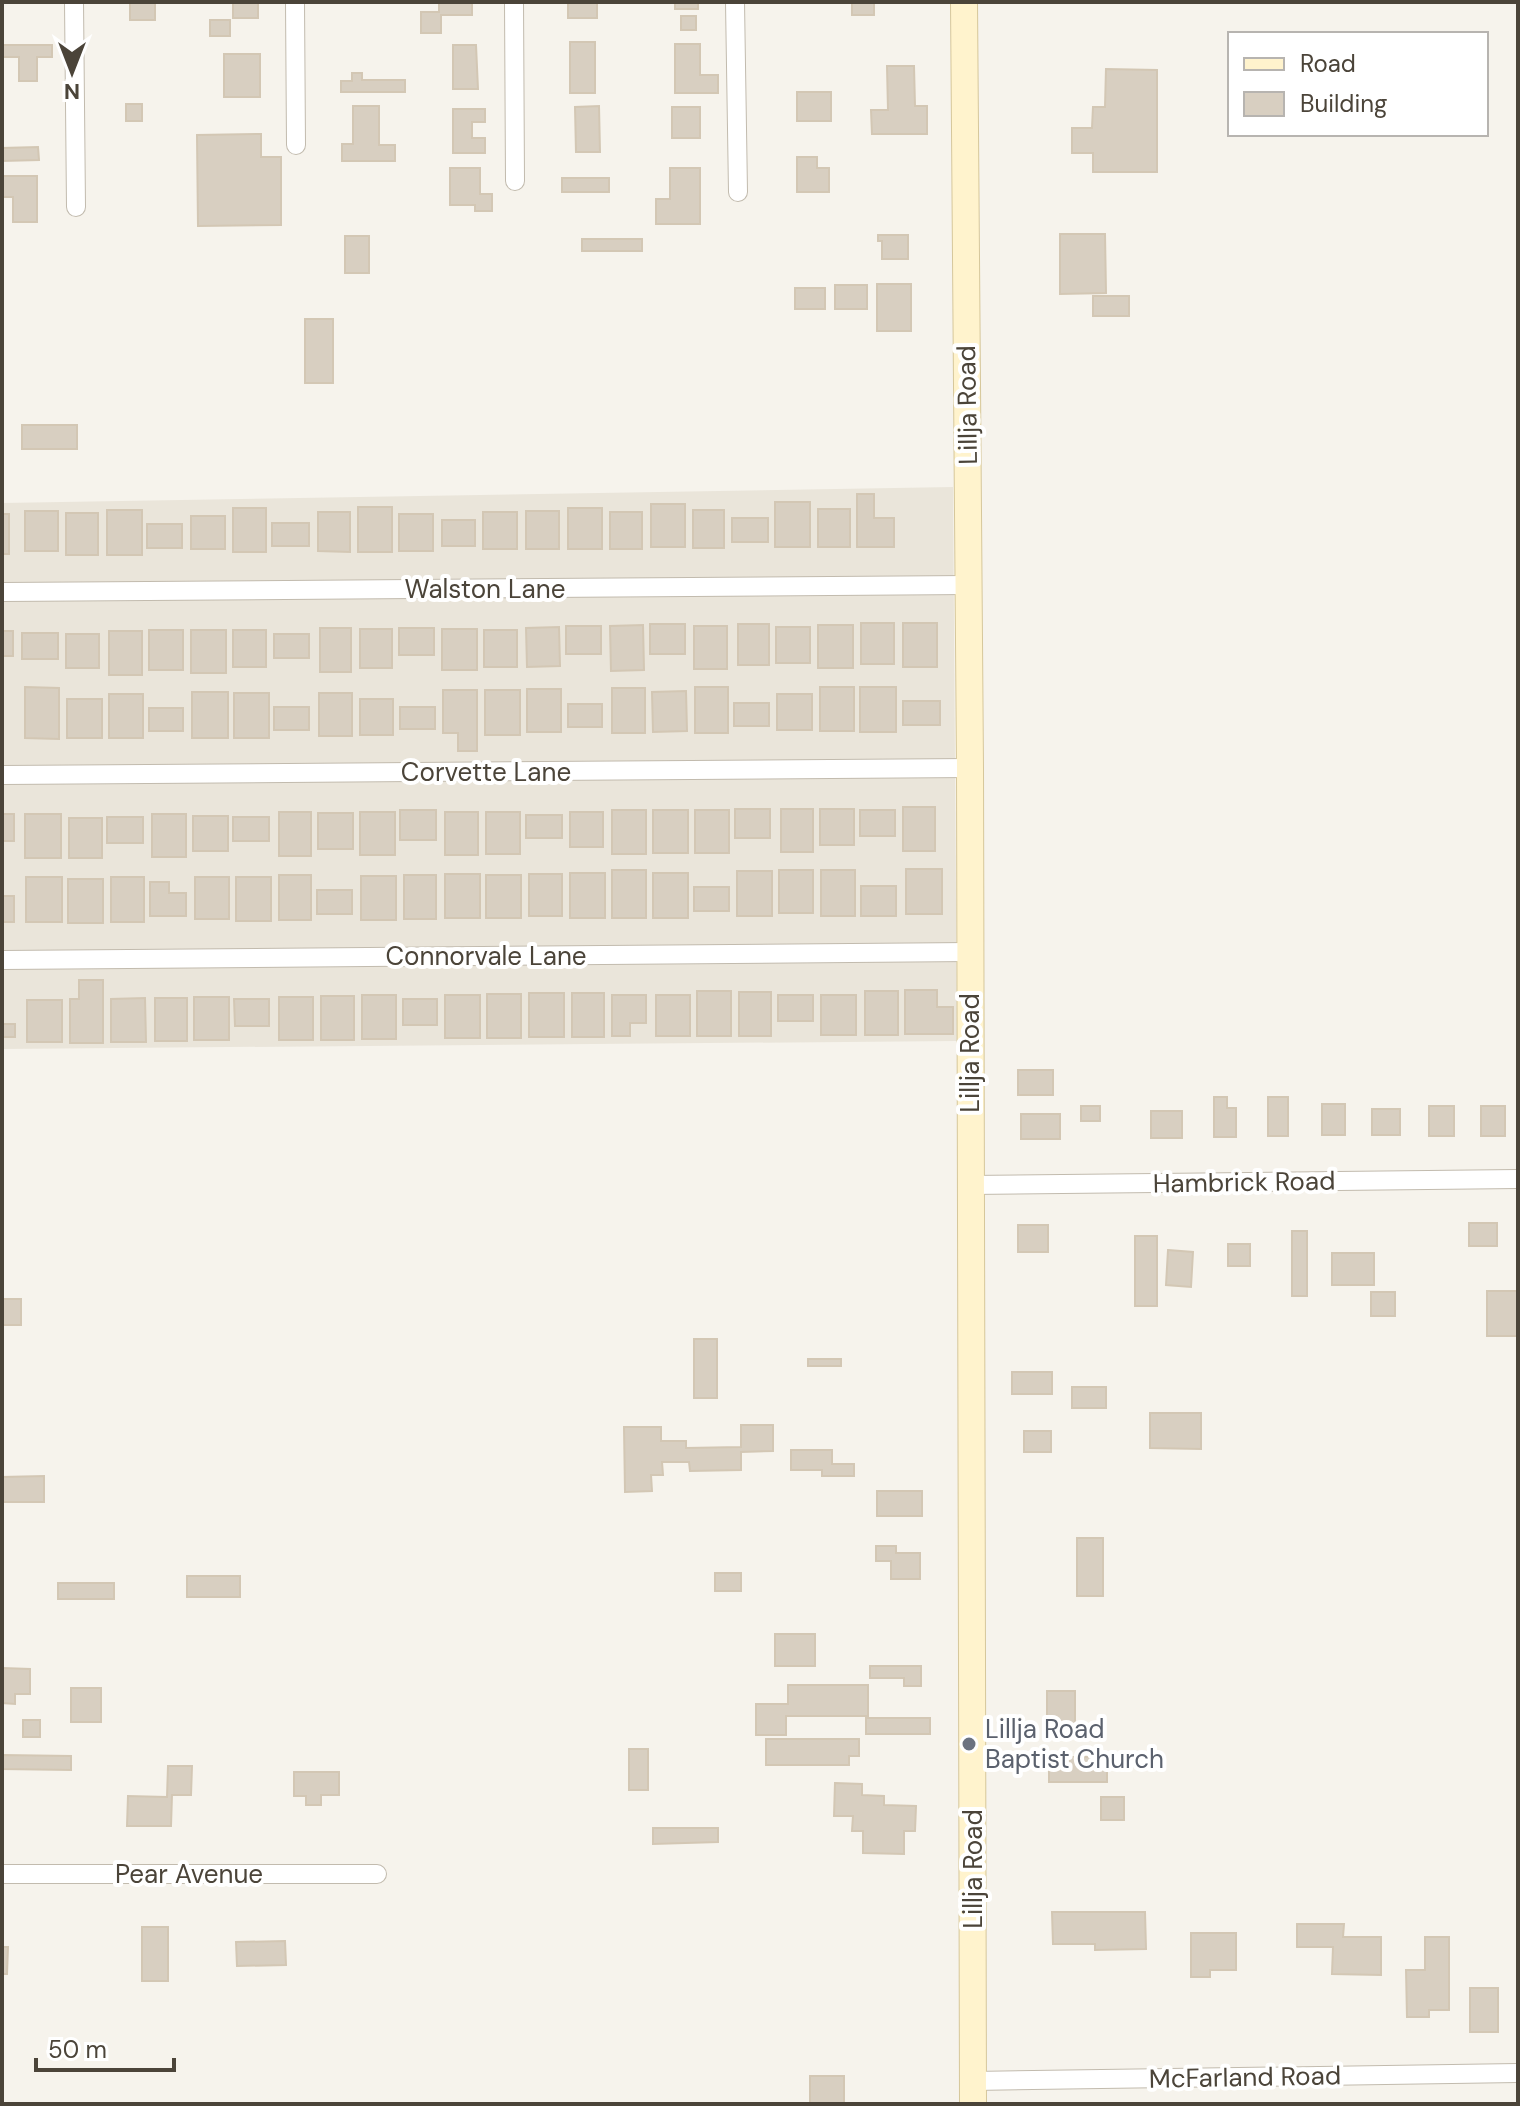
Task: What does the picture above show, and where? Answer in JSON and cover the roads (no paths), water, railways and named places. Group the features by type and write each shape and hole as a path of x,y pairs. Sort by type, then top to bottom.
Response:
{"street":[{"path":"74,2 76,207"},
{"path":"295,2 296,145"},
{"path":"514,2 515,181"},
{"path":"735,2 738,192"},
{"name":"Lillja Road","path":"964,2 970,768 973,2093"},
{"name":"Walston Lane","path":"2,592 969,585"},
{"name":"Corvette Lane","path":"2,775 970,768"},
{"name":"Connorvale Lane","path":"2,960 970,952"},
{"name":"Hambrick Road","path":"970,1185 1518,1179"},
{"name":"Pear Avenue","path":"2,1874 377,1874"},
{"name":"McFarland Road","path":"973,2093 1518,2073"}],"place":[{"name":"Lillja Road Baptist Church","path":"969,1744"}]}
